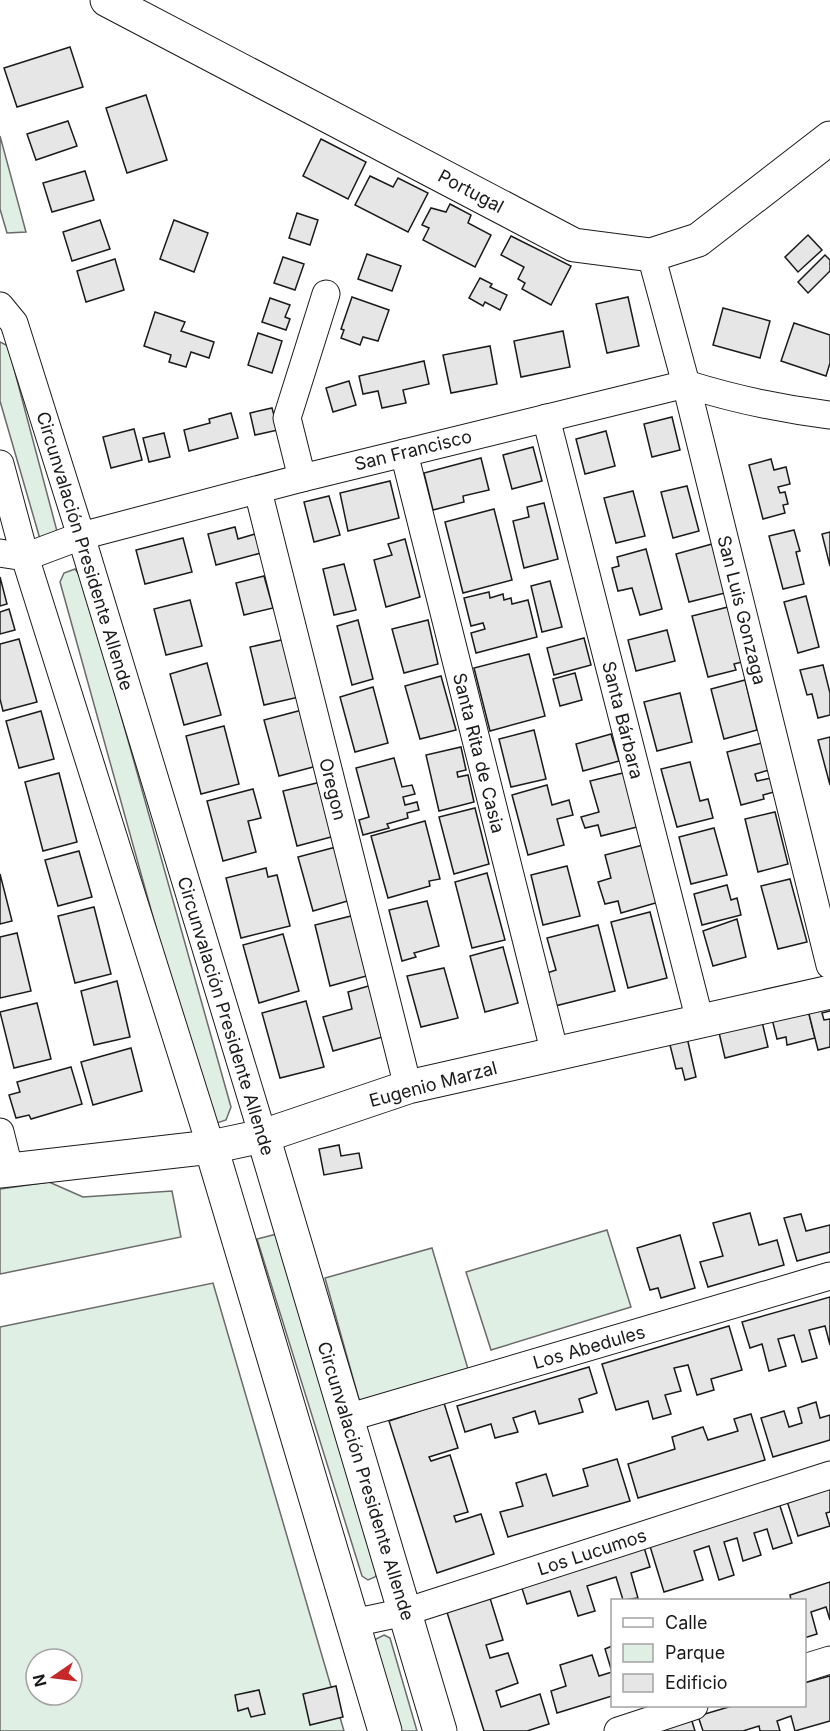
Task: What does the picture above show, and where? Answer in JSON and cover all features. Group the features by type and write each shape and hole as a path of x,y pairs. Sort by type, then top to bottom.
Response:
{"main road":[{"name":"Portugal","path":"107,0 574,245 651,255 698,240 830,138"},
{"name":"Eugenio Marzal","path":"5,1170 211,1147 263,1136 408,1087 830,992"},
{"name":"Circunvalación Presidente Allende","path":"263,1136 440,1731"},
{"path":"211,1147 385,1731"}],"street":[{"name":"San Luis Gonzaga","path":"651,255 686,384 830,965"},
{"path":"0,294 0,301"},
{"path":"302,478 287,418 326,294"},
{"name":"Circunvalación Presidente Allende","path":"0,306 14,323 263,1136"},
{"name":"San Francisco","path":"12,555 302,478 686,384 763,405 830,415"},
{"name":"Santa Bárbara","path":"546,418 700,1022"},
{"name":"Santa Rita de Casia","path":"404,453 555,1054"},
{"path":"0,464 12,555 211,1147"},
{"name":"Oregon","path":"258,491 408,1087"},
{"path":"0,1132 5,1170"},
{"name":"Los Abedules","path":"347,1418 830,1276"},
{"name":"Los Lucumos","path":"353,1623 405,1612 830,1475"},
{"path":"806,1667 830,1660"},
{"path":"618,1731 691,1707"}],"green space":[{"path":"0,136 26,232 7,233 0,209"},
{"path":"0,342 8,346 58,535 40,539 0,401"},
{"path":"75,569 83,580 231,1107 226,1120 217,1123 208,1115 60,582 64,573"},
{"path":"49,1182 83,1197 172,1191 181,1237 0,1274 0,1189"},
{"path":"607,1230 631,1307 491,1350 466,1272"},
{"path":"277,1234 379,1571 375,1577 368,1580 362,1576 257,1239"},
{"path":"432,1248 468,1369 360,1403 325,1278"},
{"path":"213,1283 344,1731 0,1731 0,1327"},
{"path":"384,1635 390,1638 417,1731 397,1731 373,1647 376,1639"}],"building":[{"path":"70,47 83,87 17,107 4,68"},
{"path":"146,95 167,160 127,173 106,108"},
{"path":"68,121 77,146 36,160 27,134"},
{"path":"321,139 366,162 348,199 303,176"},
{"path":"85,171 94,200 52,212 43,183"},
{"path":"370,176 393,187 398,178 428,193 408,232 355,205"},
{"path":"450,204 471,215 468,223 491,235 475,267 423,240 429,228 422,225 431,208 446,212"},
{"path":"297,213 318,220 310,245 289,238"},
{"path":"100,220 110,249 72,261 63,232"},
{"path":"174,220 208,233 194,272 160,259"},
{"path":"808,235 822,250 798,272 785,257"},
{"path":"511,236 571,266 551,305 522,289 525,283 518,279 524,267 501,255"},
{"path":"367,254 401,266 392,291 358,279"},
{"path":"825,255 830,260 830,271 808,293 798,282"},
{"path":"283,257 304,264 295,290 274,283"},
{"path":"115,259 124,290 86,302 77,271"},
{"path":"480,278 492,284 490,287 507,295 500,310 485,302 483,306 469,298"},
{"path":"352,297 389,310 378,341 363,337 360,345 341,338 344,330 341,329"},
{"path":"628,297 639,346 607,353 596,304"},
{"path":"270,298 290,305 285,317 290,319 286,330 262,322"},
{"path":"723,308 770,321 760,358 713,345"},
{"path":"155,312 185,322 181,331 214,342 209,358 191,352 186,367 169,362 171,355 144,346"},
{"path":"794,323 830,335 830,363 826,376 781,361"},
{"path":"563,331 570,367 521,377 514,341"},
{"path":"258,333 282,341 272,373 248,365"},
{"path":"490,346 497,384 451,393 443,355"},
{"path":"424,361 429,384 403,390 406,403 382,408 378,391 363,394 359,376"},
{"path":"349,381 356,405 333,412 326,388"},
{"path":"272,408 278,430 255,435 250,413"},
{"path":"231,413 238,438 189,451 184,430 210,423 209,419"},
{"path":"672,417 680,450 652,457 644,424"},
{"path":"134,429 142,460 111,468 103,437"},
{"path":"606,431 615,466 585,474 576,439"},
{"path":"164,433 170,457 149,462 143,438"},
{"path":"533,447 542,481 512,489 503,455"},
{"path":"481,458 489,490 463,496 464,502 433,510 424,473"},
{"path":"771,459 774,470 786,467 790,484 778,487 780,493 785,492 788,504 783,505 785,513 763,519 749,465"},
{"path":"390,481 399,518 348,531 340,493"},
{"path":"687,486 699,531 673,538 661,492"},
{"path":"633,491 645,536 616,543 604,498"},
{"path":"329,496 340,535 314,542 304,502"},
{"path":"544,503 558,559 524,568 513,521 529,517 527,507"},
{"path":"494,509 512,580 463,593 445,522"},
{"path":"235,527 238,539 255,534 261,553 216,565 208,534"},
{"path":"794,530 800,551 796,552 804,584 783,589 769,536"},
{"path":"830,532 830,566 822,534"},
{"path":"183,538 192,572 145,584 136,550"},
{"path":"405,539 420,597 386,607 374,560 392,555 388,544"},
{"path":"712,544 725,593 689,602 676,554"},
{"path":"646,549 662,609 640,615 632,588 618,591 612,568 619,566 617,557"},
{"path":"344,564 356,610 334,615 323,569"},
{"path":"264,576 273,608 244,615 236,583"},
{"path":"0,577 7,604 0,606"},
{"path":"550,581 562,627 542,632 531,586"},
{"path":"489,592 490,598 503,594 504,600 511,598 512,604 528,600 537,637 476,653 471,633 485,629 483,623 471,626 464,598"},
{"path":"806,596 819,647 798,653 784,602"},
{"path":"190,600 202,646 166,655 154,609"},
{"path":"728,607 742,662 734,664 736,670 708,677 692,616"},
{"path":"9,609 15,630 0,634 0,612"},
{"path":"358,620 373,679 352,685 337,626"},
{"path":"428,620 438,664 404,673 392,629"},
{"path":"667,630 675,661 636,671 628,640"},
{"path":"584,638 591,665 554,675 547,648"},
{"path":"19,639 37,702 3,711 0,699 0,644"},
{"path":"286,639 299,697 264,705 250,647"},
{"path":"529,654 545,716 490,731 474,668"},
{"path":"207,663 221,715 184,725 170,674"},
{"path":"823,665 830,693 830,715 818,718 812,694 807,695 800,670"},
{"path":"575,673 582,700 560,706 553,679"},
{"path":"441,676 456,730 420,739 405,686"},
{"path":"745,680 757,730 724,739 711,689"},
{"path":"373,687 388,743 355,752 340,697"},
{"path":"680,693 692,742 657,751 644,702"},
{"path":"302,710 317,766 279,776 264,720"},
{"path":"41,711 54,759 19,768 6,721"},
{"path":"224,726 239,784 201,794 186,736"},
{"path":"534,730 546,779 511,787 499,739"},
{"path":"611,734 619,761 583,771 576,744"},
{"path":"830,737 830,785 818,740"},
{"path":"762,743 769,770 755,774 757,781 771,778 774,792 763,795 764,799 741,805 727,752"},
{"path":"461,747 466,770 457,772 458,777 468,775 474,802 439,811 426,755"},
{"path":"394,758 402,787 412,785 415,794 403,797 405,805 417,802 419,810 407,813 408,818 387,824 389,828 363,835 359,820 369,817 356,768"},
{"path":"690,762 700,801 708,799 713,818 677,827 661,769"},
{"path":"627,772 641,826 601,836 598,825 585,828 581,817 599,812 590,781"},
{"path":"59,773 77,842 43,851 25,782"},
{"path":"321,782 335,836 297,846 283,791"},
{"path":"547,785 552,805 569,800 573,815 557,819 564,845 528,855 512,795"},
{"path":"253,789 261,818 248,821 256,852 223,861 207,801"},
{"path":"475,808 489,864 454,874 439,817"},
{"path":"775,812 788,864 758,872 745,819"},
{"path":"425,821 440,879 429,881 430,886 388,898 371,836"},
{"path":"714,828 727,875 691,884 679,837"},
{"path":"643,845 659,902 621,913 618,901 605,904 598,882 611,878 605,855"},
{"path":"336,847 351,900 313,911 298,857"},
{"path":"79,851 92,897 58,906 45,860"},
{"path":"567,866 580,916 543,925 531,875"},
{"path":"266,868 268,877 277,875 290,926 241,938 226,878"},
{"path":"487,873 505,940 472,948 455,882"},
{"path":"0,874 12,921 0,924"},
{"path":"790,879 807,942 778,949 761,886"},
{"path":"727,885 731,900 737,898 741,915 702,925 694,894"},
{"path":"427,901 439,946 414,953 416,957 402,961 389,910"},
{"path":"94,907 111,974 75,983 58,916"},
{"path":"650,912 667,978 628,988 611,922"},
{"path":"355,915 370,975 330,986 315,925"},
{"path":"737,919 746,957 713,966 703,931"},
{"path":"598,925 615,991 555,1006 547,973 556,970 547,938"},
{"path":"17,933 31,991 0,998 0,937"},
{"path":"283,934 299,991 259,1003 243,945"},
{"path":"503,947 518,1003 485,1012 470,956"},
{"path":"444,968 458,1018 421,1027 407,976"},
{"path":"117,981 130,1037 94,1045 81,991"},
{"path":"372,985 386,1036 333,1051 323,1017 352,1009 348,992"},
{"path":"306,1001 324,1067 280,1078 262,1013"},
{"path":"806,1002 815,1038 787,1045 786,1037 777,1039 772,1019"},
{"path":"806,1002 830,1004 830,1011 822,1013 824,1020 830,1019 830,1047 818,1050"},
{"path":"37,1003 51,1059 14,1068 0,1012"},
{"path":"760,1013 768,1047 725,1058 717,1024"},
{"path":"686,1033 696,1077 685,1080 682,1068 676,1069 668,1037"},
{"path":"131,1048 142,1091 93,1105 81,1062"},
{"path":"71,1067 82,1104 31,1119 29,1115 16,1118 9,1095 20,1092 17,1082"},
{"path":"339,1145 341,1156 359,1153 362,1168 324,1175 319,1149"},
{"path":"750,1213 759,1245 777,1240 784,1265 708,1287 700,1262 723,1256 713,1223"},
{"path":"801,1214 806,1231 830,1225 830,1252 797,1261 784,1218"},
{"path":"680,1235 695,1288 661,1298 658,1288 650,1290 637,1248"},
{"path":"830,1297 830,1345 825,1326 809,1330 817,1358 802,1362 794,1335 778,1339 786,1366 769,1371 762,1344 750,1348 742,1322"},
{"path":"729,1326 742,1370 711,1379 714,1390 697,1395 688,1365 674,1368 681,1391 665,1395 671,1414 653,1419 648,1401 616,1410 602,1364"},
{"path":"589,1367 597,1393 579,1399 583,1412 539,1424 535,1411 513,1418 518,1432 495,1438 491,1424 465,1432 457,1406"},
{"path":"816,1402 820,1418 830,1415 830,1440 773,1457 761,1418 784,1411 789,1427 802,1423 798,1408"},
{"path":"444,1403 458,1448 429,1457 431,1461 450,1455 468,1512 454,1516 456,1522 481,1514 494,1554 437,1573 389,1421"},
{"path":"751,1414 765,1460 638,1498 628,1464 675,1449 672,1437 703,1427 708,1440 738,1431 734,1419"},
{"path":"617,1459 630,1501 508,1537 500,1512 523,1506 516,1483 546,1474 553,1496 588,1486 583,1469"},
{"path":"830,1488 830,1512 826,1513 830,1526 798,1536 787,1501"},
{"path":"779,1503 792,1543 773,1549 767,1529 754,1533 761,1555 743,1561 737,1538 724,1542 734,1575 719,1580 709,1546 694,1551 703,1580 664,1592 649,1543"},
{"path":"643,1544 650,1567 631,1573 638,1598 623,1599 616,1577 587,1586 595,1611 578,1616 570,1591 527,1604 520,1582"},
{"path":"830,1582 830,1620 826,1607 811,1612 817,1634 806,1637 806,1599 791,1599 790,1595"},
{"path":"489,1595 503,1640 486,1645 490,1658 508,1653 518,1683 496,1691 501,1707 540,1694 549,1724 527,1731 484,1731 446,1609"},
{"path":"611,1646 611,1669 605,1649"},
{"path":"592,1655 599,1676 611,1672 611,1696 557,1713 551,1691 566,1686 560,1665"},
{"path":"830,1676 830,1721 795,1731 791,1716 777,1721 780,1731 760,1731 759,1726 743,1731 703,1731 698,1716 729,1707 806,1707 806,1682"},
{"path":"336,1686 343,1717 310,1725 303,1694"},
{"path":"259,1690 265,1714 251,1717 248,1708 238,1711 235,1695"},
{"path":"691,1718 695,1731 648,1731"}]}
